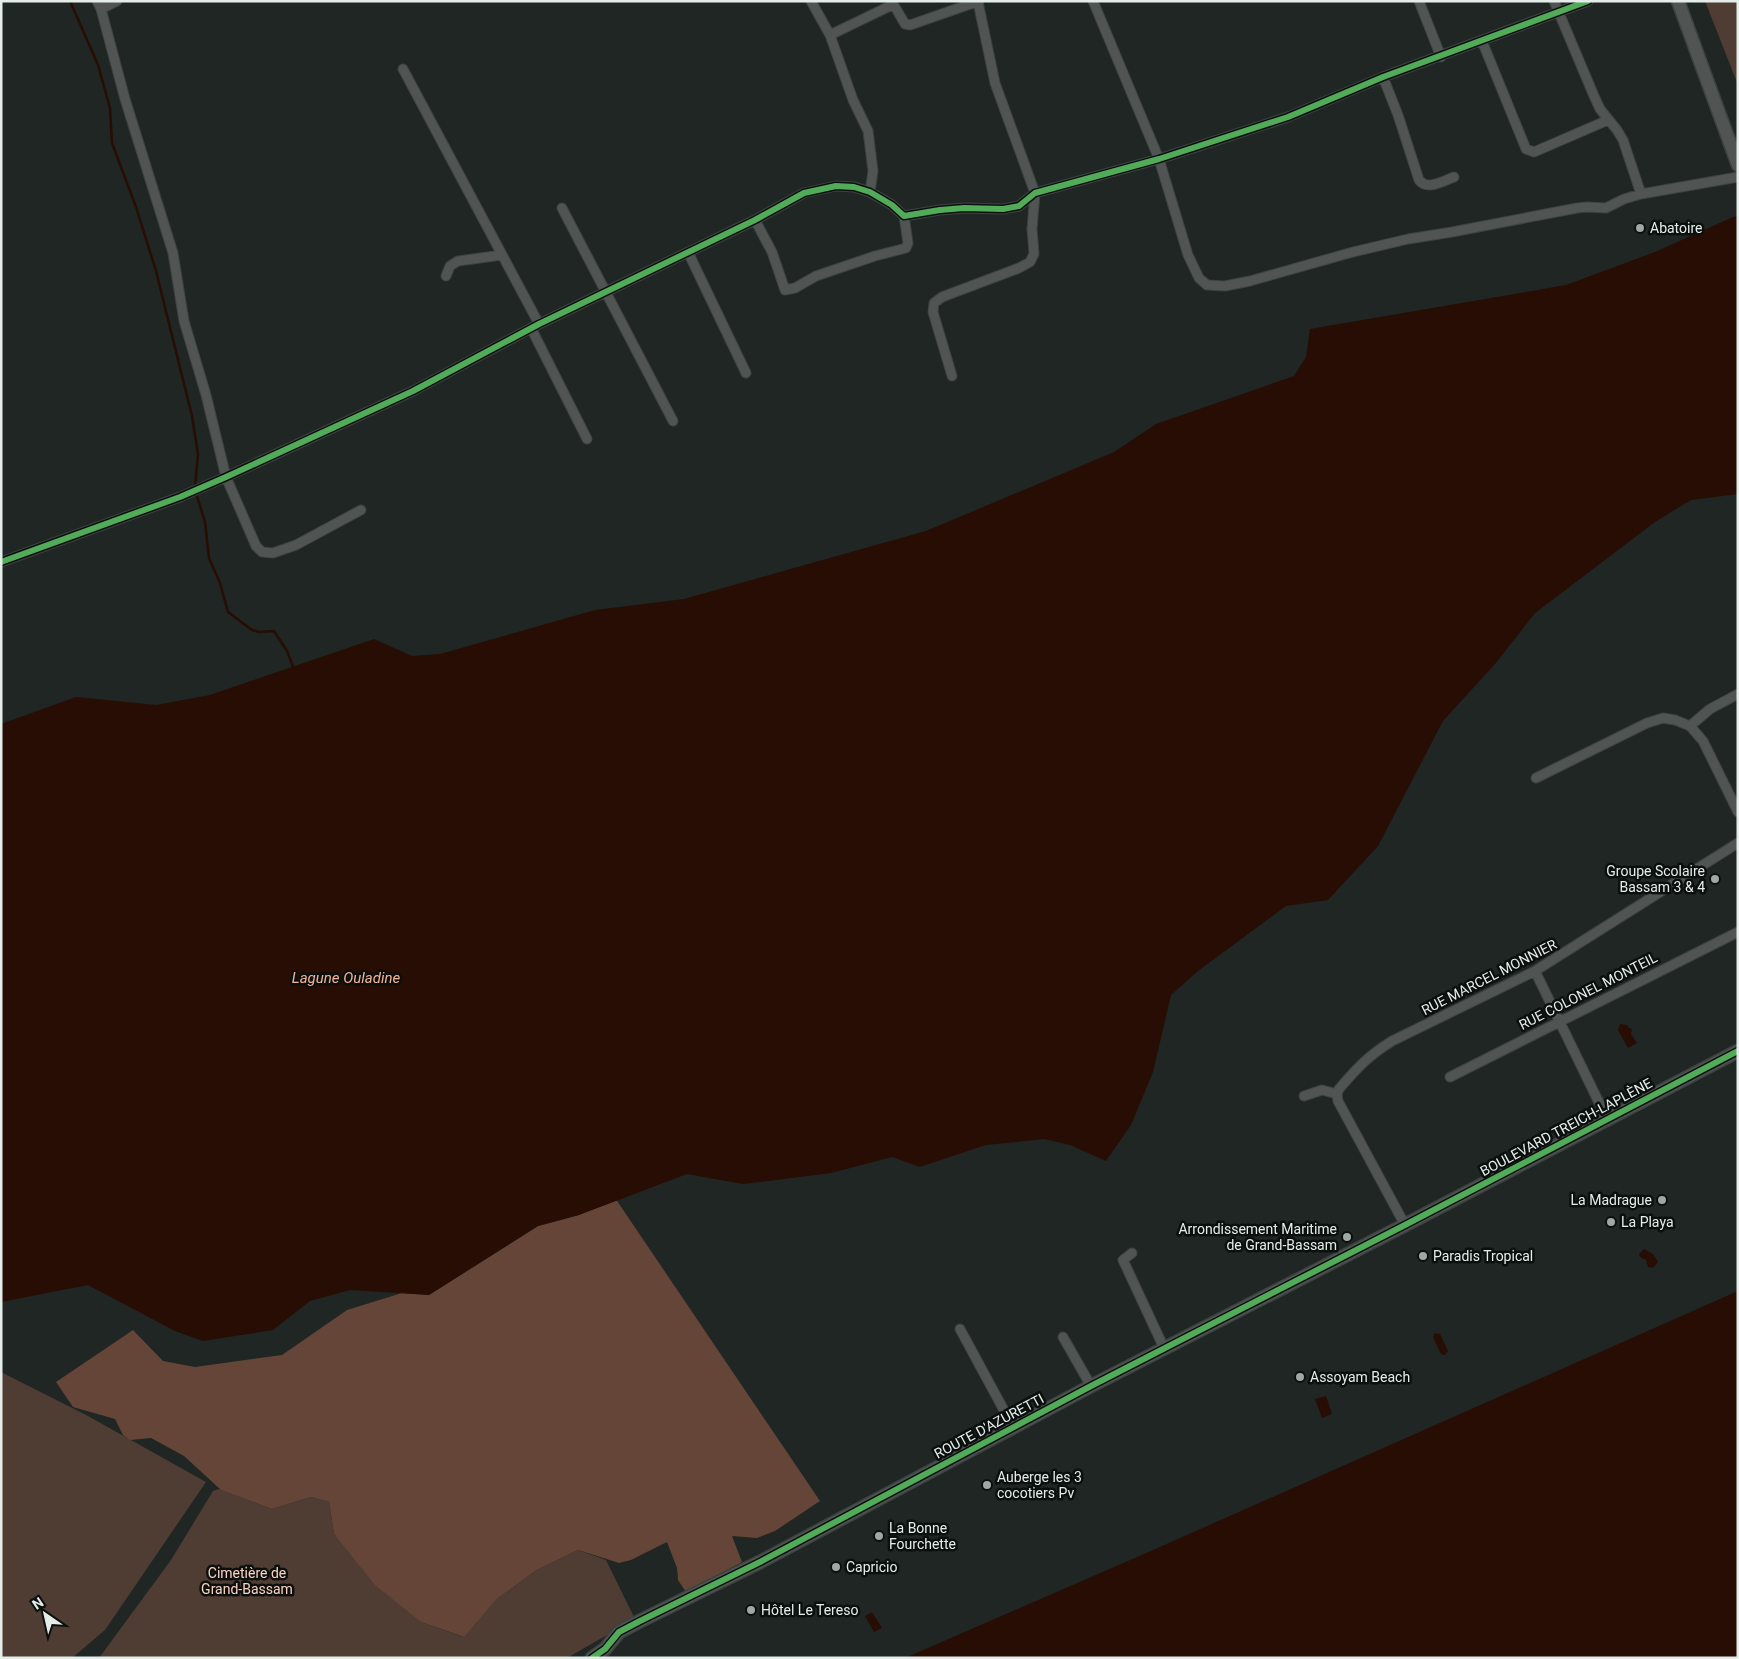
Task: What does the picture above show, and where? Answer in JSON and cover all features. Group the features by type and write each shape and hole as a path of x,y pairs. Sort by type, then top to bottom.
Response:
{"street":[{"path":"117,1 99,5 125,99 173,253 184,321 206,394 226,477 256,546 262,552 274,553 296,545 361,510"},
{"path":"811,1 830,35 853,100 868,131 873,171 870,192"},
{"path":"1093,1 1159,159 1188,255 1199,278 1207,285 1224,286 1250,281 1353,252 1408,239 1577,208 1606,208 1624,199 1641,194 1738,177"},
{"path":"1419,1 1441,57"},
{"path":"1554,1 1594,96 1608,120 1623,140 1641,194"},
{"path":"904,216 940,210 964,208 1003,209 1019,206 1035,194 1159,159 1288,117 1383,77 1588,1"},
{"path":"1678,1 1738,165"},
{"path":"830,35 890,6 895,7 905,24 910,25 977,2 995,83 1035,194 1032,229 1034,254 1030,262 1019,268 942,297 934,303 933,312 952,376"},
{"path":"1482,41 1526,149 1534,152 1608,120"},
{"path":"403,69 502,255 587,438"},
{"path":"1383,77 1398,115 1419,180 1427,186 1454,177"},
{"path":"1,562 180,497 226,477 413,391 535,326 755,220 804,193 836,186 854,187 870,192 904,216 908,243 906,248 875,256 816,276 795,288 785,290 772,252 755,220"},
{"path":"562,208 673,421"},
{"path":"688,252 746,373"},
{"path":"446,276 450,266 458,261 502,255"},
{"path":"1690,726 1710,709 1738,694"},
{"path":"1536,778 1647,723 1663,718 1675,720 1690,726 1704,741 1738,812"},
{"name":"RUE MARCEL MONNIER","path":"1337,1094 1360,1063 1379,1048 1535,972 1738,844"},
{"name":"RUE COLONEL MONTEIL","path":"1450,1076 1738,932"},
{"path":"1535,972 1607,1119"},
{"name":"BOULEVARD TREICH-LAPLÈNE","path":"1405,1225 1738,1052"},
{"path":"1304,1096 1322,1090 1337,1094 1338,1101 1405,1225"},
{"name":"ROUTE D'AZURETTI","path":"592,1658 605,1649 619,1632 760,1562 1090,1386 1405,1225"},
{"path":"1132,1253 1123,1260 1164,1348"},
{"path":"960,1329 1013,1427"},
{"path":"1063,1337 1090,1386"}],"green space":[{"path":"1705,1 1738,1 1738,85"},
{"path":"1,1372 88,1416 206,1482 105,1630 72,1658 1,1658"},
{"name":"Cimetière de Grand-Bassam","path":"219,1489 272,1509 311,1497 329,1502 334,1534 421,1622 463,1637 497,1599 535,1571 578,1550 606,1560 635,1619 567,1658 99,1658 171,1560 213,1491"}],"shaded area":[{"path":"611,1192 820,1501 775,1531 757,1538 732,1536 742,1562 686,1592 678,1580 677,1568 667,1542 631,1560 619,1563 578,1550 535,1571 497,1599 464,1637 421,1622 375,1585 334,1534 329,1502 311,1497 272,1509 221,1490 184,1456 151,1438 130,1440 123,1435 115,1419 73,1407 56,1382 133,1330 163,1361 195,1367 282,1355 347,1310 402,1293 429,1295 538,1226 579,1215"}],"water":[{"name":"Lagune Ouladine","path":"1738,216 1738,494 1691,500 1655,522 1535,613 1495,664 1443,721 1378,846 1328,900 1286,906 1198,971 1171,995 1153,1072 1131,1125 1106,1161 1070,1145 1044,1139 986,1145 920,1167 892,1157 831,1173 743,1184 687,1174 579,1215 538,1226 429,1295 350,1290 310,1301 273,1330 203,1341 175,1331 88,1285 1,1302 1,724 76,697 156,705 210,695 374,639 412,656 440,654 595,610 684,599 926,531 1114,452 1156,424 1294,376 1306,357 1310,329 1566,285 1655,252"},
{"path":"1620,1024 1627,1025 1632,1029 1631,1034 1637,1043 1628,1048 1618,1030"},
{"path":"1644,1249 1653,1254 1658,1262 1653,1268 1648,1267 1646,1260 1640,1257 1639,1254"},
{"path":"1738,1291 1738,1658 905,1658 1153,1550"},
{"path":"1435,1333 1440,1334 1448,1351 1445,1355 1441,1354 1433,1337"},
{"path":"1326,1396 1332,1414 1322,1418 1315,1399"},
{"path":"872,1612 882,1628 874,1632 865,1616"}],"waterway":[{"path":"70,1 98,65 110,108 112,143 136,207 156,271 192,416 198,454 195,487"},
{"path":"196,493 205,522 209,558 220,583 228,612 252,630 259,632 274,631 287,651 294,669"}],"cycle path":[{"path":"1,562 180,497 226,477 413,391 539,324 755,220 804,193 836,186 854,187 870,192 892,205 904,216 940,210 964,208 1003,209 1019,206 1035,193 1159,159 1288,117 1383,77 1588,1"},
{"path":"592,1658 605,1649 619,1632 760,1562 1091,1386 1738,1051"}],"place":[{"name":"Abatoire","path":"1640,228"},
{"name":"Groupe Scolaire Bassam 3 & 4","path":"1715,879"},
{"name":"La Madrague","path":"1662,1200"},
{"name":"La Playa","path":"1611,1222"},
{"name":"Arrondissement Maritime de Grand-Bassam","path":"1347,1237"},
{"name":"Paradis Tropical","path":"1423,1256"},
{"name":"Assoyam Beach","path":"1300,1377"},
{"name":"Auberge les 3 cocotiers Pv","path":"987,1485"},
{"name":"La Bonne Fourchette","path":"879,1536"},
{"name":"Capricio","path":"836,1567"},
{"name":"Hôtel Le Tereso","path":"751,1610"}]}
